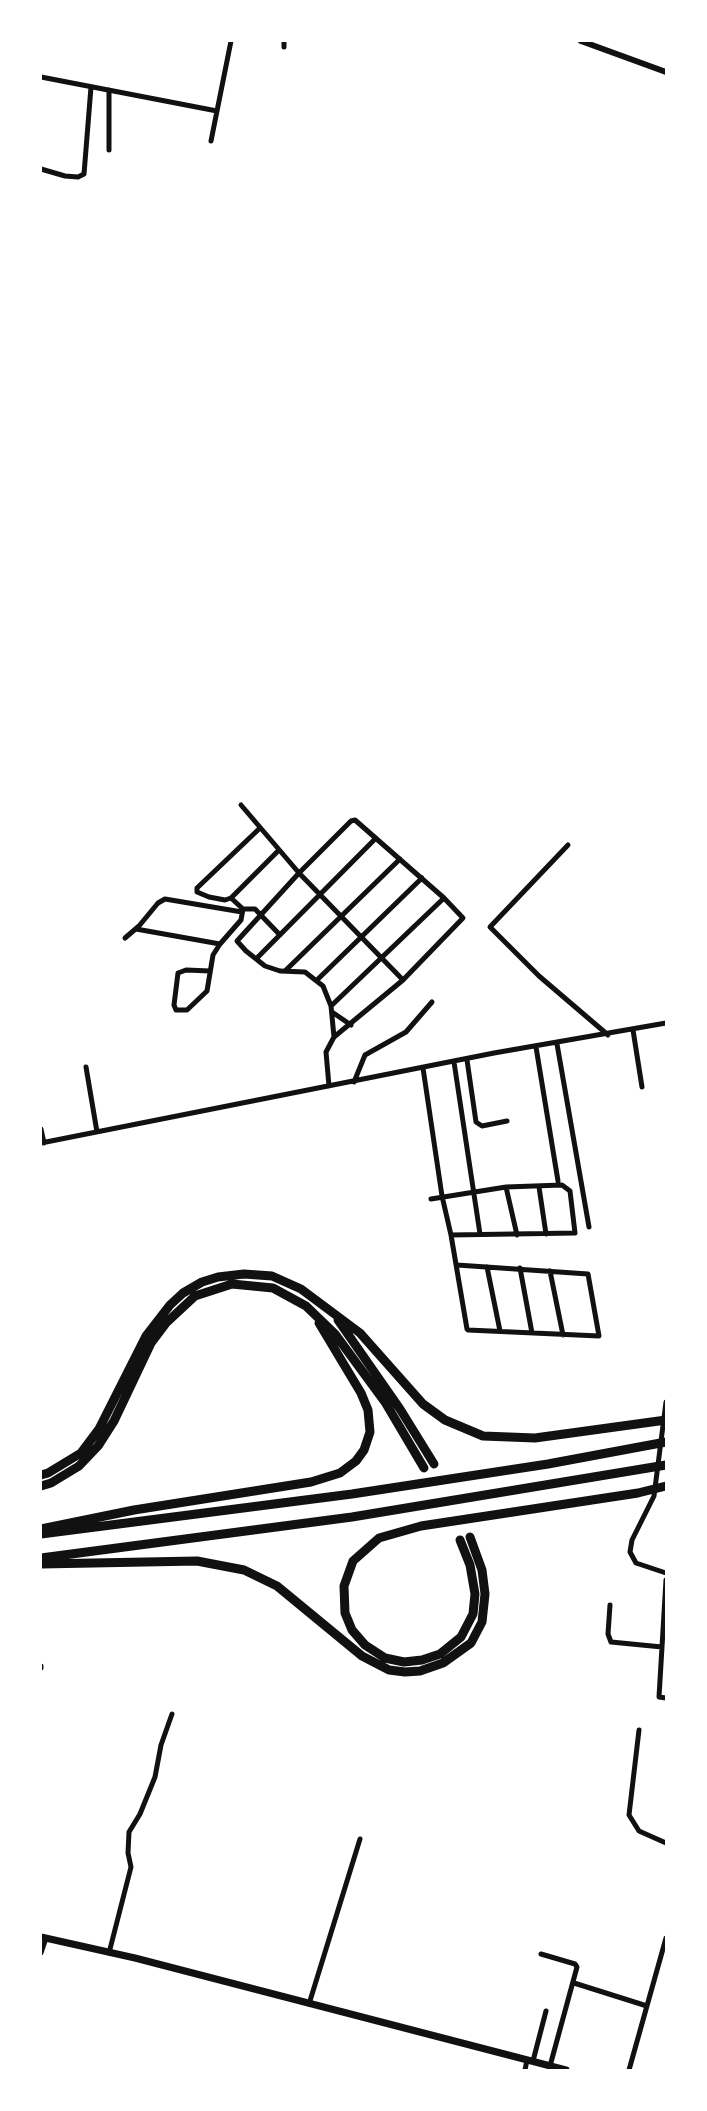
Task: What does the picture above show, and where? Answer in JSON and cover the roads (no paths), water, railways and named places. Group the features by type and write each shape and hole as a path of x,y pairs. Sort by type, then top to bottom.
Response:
{"highway":[{"path":"41,1475 48,1473 80,1453 99,1429 146,1336 170,1305 183,1293 202,1282 218,1277 244,1274 272,1276 301,1289 360,1333 424,1404 445,1420 483,1436 535,1438 666,1420"},
{"path":"41,1486 79,1466 98,1446 114,1421 152,1343 166,1323 195,1296 219,1287 250,1284 273,1288 306,1306 335,1334 385,1402 424,1468"},
{"path":"332,1312 400,1409 434,1464"},
{"path":"41,1529 134,1510 325,1480 351,1465 364,1450 370,1432 368,1410 361,1393 314,1315"},
{"path":"41,1534 352,1494 548,1464 666,1442"},
{"path":"41,1558 352,1517 666,1465"},
{"path":"460,1540 470,1565 475,1594 472,1614 461,1636 440,1654 422,1660 404,1662 385,1658 365,1645 352,1630 345,1613 344,1586 353,1561 380,1538 422,1526 638,1493 666,1486"},
{"path":"41,1564 197,1560 244,1570 277,1586 362,1656 389,1670 405,1672 420,1671 443,1663 471,1643 482,1622 485,1594 482,1570 470,1537"}],"main road":[{"path":"44,1937 566,2070"}],"street":[{"path":"211,142 231,41"},
{"path":"580,41 655,70 666,72"},
{"path":"41,77 217,111"},
{"path":"41,169 66,176 78,177 84,174 91,87"},
{"path":"109,90 109,150"},
{"path":"241,805 299,873 403,980"},
{"path":"329,1086 326,1052 334,1037 403,980 464,918 358,821 352,820 259,914 237,941 256,960 270,968 305,972 317,980 327,993 332,1009 334,1037"},
{"path":"260,828 197,888 197,892 209,897 225,900 231,898 279,850"},
{"path":"256,960 376,838"},
{"path":"568,845 490,927 539,976 608,1035"},
{"path":"286,971 400,859"},
{"path":"317,980 422,878"},
{"path":"231,898 243,910"},
{"path":"332,1009 444,898"},
{"path":"125,938 136,929 158,903 165,899 243,910 251,907 280,935"},
{"path":"210,971 186,970 178,973 174,1006 176,1010 187,1010 203,997 207,991 213,956 220,944 241,920 243,910"},
{"path":"136,929 220,944"},
{"path":"354,1082 365,1055 406,1032 432,1002"},
{"path":"332,1009 350,1025"},
{"path":"41,1129 43,1143 329,1086 666,1023"},
{"path":"633,1030 642,1087"},
{"path":"557,1044 589,1227"},
{"path":"536,1047 558,1181"},
{"path":"467,1060 476,1122 482,1126 507,1121"},
{"path":"454,1062 480,1234"},
{"path":"86,1067 96,1132"},
{"path":"423,1068 442,1196 452,1236 468,1330 599,1336 589,1275 520,1268 457,1265"},
{"path":"431,1198 506,1187 539,1188 562,1185 567,1187 575,1220 575,1233 452,1236"},
{"path":"506,1187 516,1235"},
{"path":"539,1188 546,1234"},
{"path":"487,1267 500,1331"},
{"path":"520,1268 532,1332"},
{"path":"550,1271 562,1335"},
{"path":"666,1402 654,1496 632,1540 630,1552 636,1563 666,1573"},
{"path":"666,1580 659,1697 666,1698"},
{"path":"610,1604 608,1634 611,1642 662,1647"},
{"path":"109,1953 131,1867 128,1853 129,1832 148,1794 172,1714"},
{"path":"640,1730 629,1815 639,1831 666,1843"},
{"path":"309,2004 360,1839"},
{"path":"41,1953 44,1937"},
{"path":"629,2070 666,1938"},
{"path":"541,1954 575,1964 577,1969 555,2068"},
{"path":"574,1983 647,2006"},
{"path":"525,2070 546,2011"}]}
